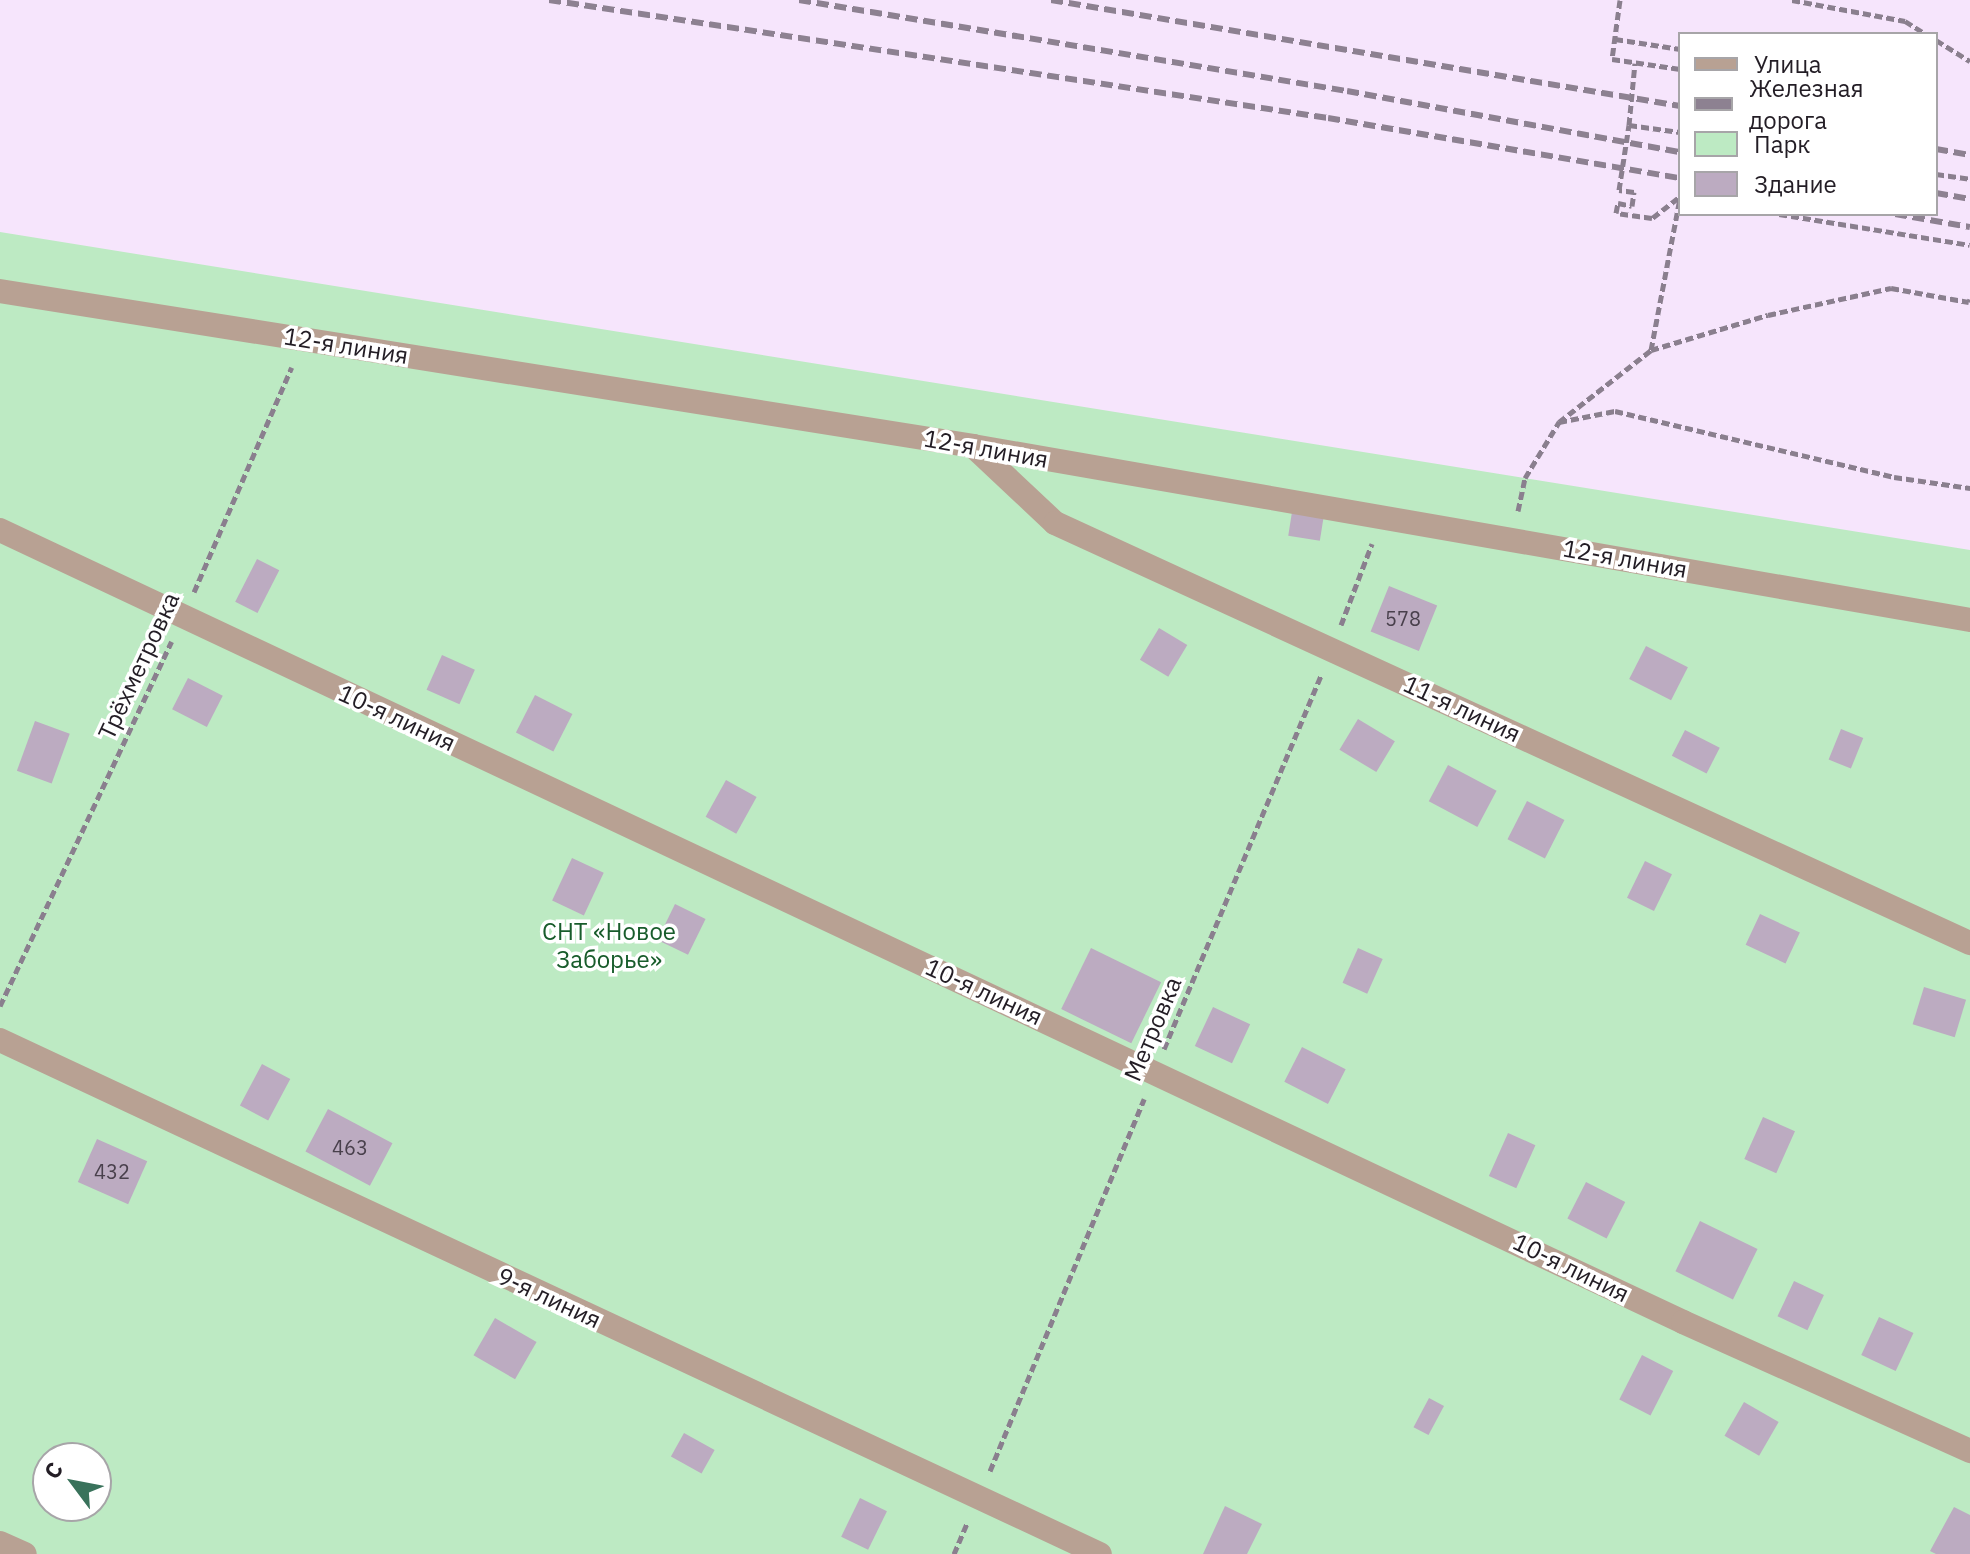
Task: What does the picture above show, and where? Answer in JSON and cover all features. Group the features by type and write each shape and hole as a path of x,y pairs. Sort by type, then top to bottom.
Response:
{"street":[{"name":"12-я линия","path":"0,291 973,446 1970,620"},
{"name":"11-я линия","path":"973,446 1055,523 1970,943"},
{"name":"10-я линия","path":"0,530 1683,1322 1970,1451"},
{"name":"9-я линия","path":"0,1040 1100,1554"},
{"path":"0,1543 25,1554"}],"path":[{"path":"1620,0 1612,59 1678,69"},
{"path":"1792,0 1905,21 1923,32"},
{"path":"1615,39 1678,49"},
{"path":"1938,41 1970,61"},
{"path":"1635,63 1619,190 1634,192 1632,206 1618,203 1616,213 1652,218 1678,199"},
{"path":"1629,125 1678,132"},
{"path":"1938,174 1970,179"},
{"path":"1651,350 1678,203"},
{"path":"1791,216 1970,245"},
{"path":"1513,540 1525,478 1559,422 1651,350 1768,315 1891,288 1969,302 1970,299"},
{"name":"Трёхметровка","path":"0,1006 183,618 304,339"},
{"path":"1559,422 1615,411 1894,477 1970,488"},
{"name":"Метровка","path":"954,1554 1332,650 1382,517"}],"green space":[{"name":"СНТ «Новое Заборье»","path":"0,232 1970,550 1970,1554 0,1554"}],"building":[{"path":"1292,512 1324,517 1320,541 1288,536"},
{"path":"257,559 279,570 257,613 235,602"},
{"path":"1389,586 1437,605 1419,651 1371,631"},
{"path":"1159,628 1187,645 1168,677 1140,660"},
{"path":"1646,646 1688,667 1671,700 1629,679"},
{"path":"442,655 475,670 459,704 427,690"},
{"path":"188,678 223,696 207,727 172,709"},
{"path":"535,695 572,714 553,751 516,732"},
{"path":"1358,719 1395,741 1376,772 1339,750"},
{"path":"35,721 70,734 52,783 17,771"},
{"path":"1841,729 1863,738 1851,769 1829,760"},
{"path":"1685,730 1720,748 1707,774 1672,756"},
{"path":"1448,765 1497,791 1477,827 1429,801"},
{"path":"726,780 757,797 736,834 706,817"},
{"path":"1527,801 1564,820 1545,858 1507,839"},
{"path":"572,858 604,873 584,915 552,901"},
{"path":"1645,861 1672,874 1654,911 1627,898"},
{"path":"675,904 706,919 688,955 657,940"},
{"path":"1760,914 1800,933 1786,963 1746,945"},
{"path":"1091,948 1161,982 1131,1043 1061,1009"},
{"path":"1358,948 1383,959 1367,994 1343,983"},
{"path":"1924,987 1966,1000 1955,1037 1913,1024"},
{"path":"1213,1007 1250,1024 1232,1063 1195,1046"},
{"path":"1302,1047 1346,1069 1328,1104 1284,1082"},
{"path":"262,1064 290,1079 268,1121 240,1105"},
{"path":"328,1109 392,1143 370,1186 305,1151"},
{"path":"1763,1117 1795,1131 1776,1173 1744,1159"},
{"path":"1508,1133 1535,1145 1516,1188 1489,1176"},
{"path":"97,1139 147,1161 128,1204 78,1182"},
{"path":"1586,1182 1625,1202 1607,1239 1567,1219"},
{"path":"1700,1221 1758,1249 1733,1299 1675,1271"},
{"path":"1794,1281 1824,1295 1807,1330 1778,1316"},
{"path":"1879,1317 1913,1333 1896,1371 1861,1355"},
{"path":"495,1318 537,1342 515,1379 474,1355"},
{"path":"1642,1355 1673,1371 1650,1415 1619,1400"},
{"path":"1429,1398 1444,1406 1429,1435 1414,1427"},
{"path":"1744,1402 1779,1422 1759,1456 1724,1436"},
{"path":"684,1433 715,1450 702,1474 671,1457"},
{"path":"860,1498 887,1511 868,1550 841,1537"},
{"path":"1225,1506 1262,1524 1247,1554 1203,1554"},
{"path":"1954,1507 1970,1515 1970,1554 1936,1554 1930,1551"}],"railway":[{"path":"549,0 1328,118 1678,178"},
{"path":"799,0 1347,91 1678,152"},
{"path":"1051,0 1678,106"},
{"path":"1938,149 1970,155"},
{"path":"1938,193 1970,199"},
{"path":"1907,216 1970,227"}]}
